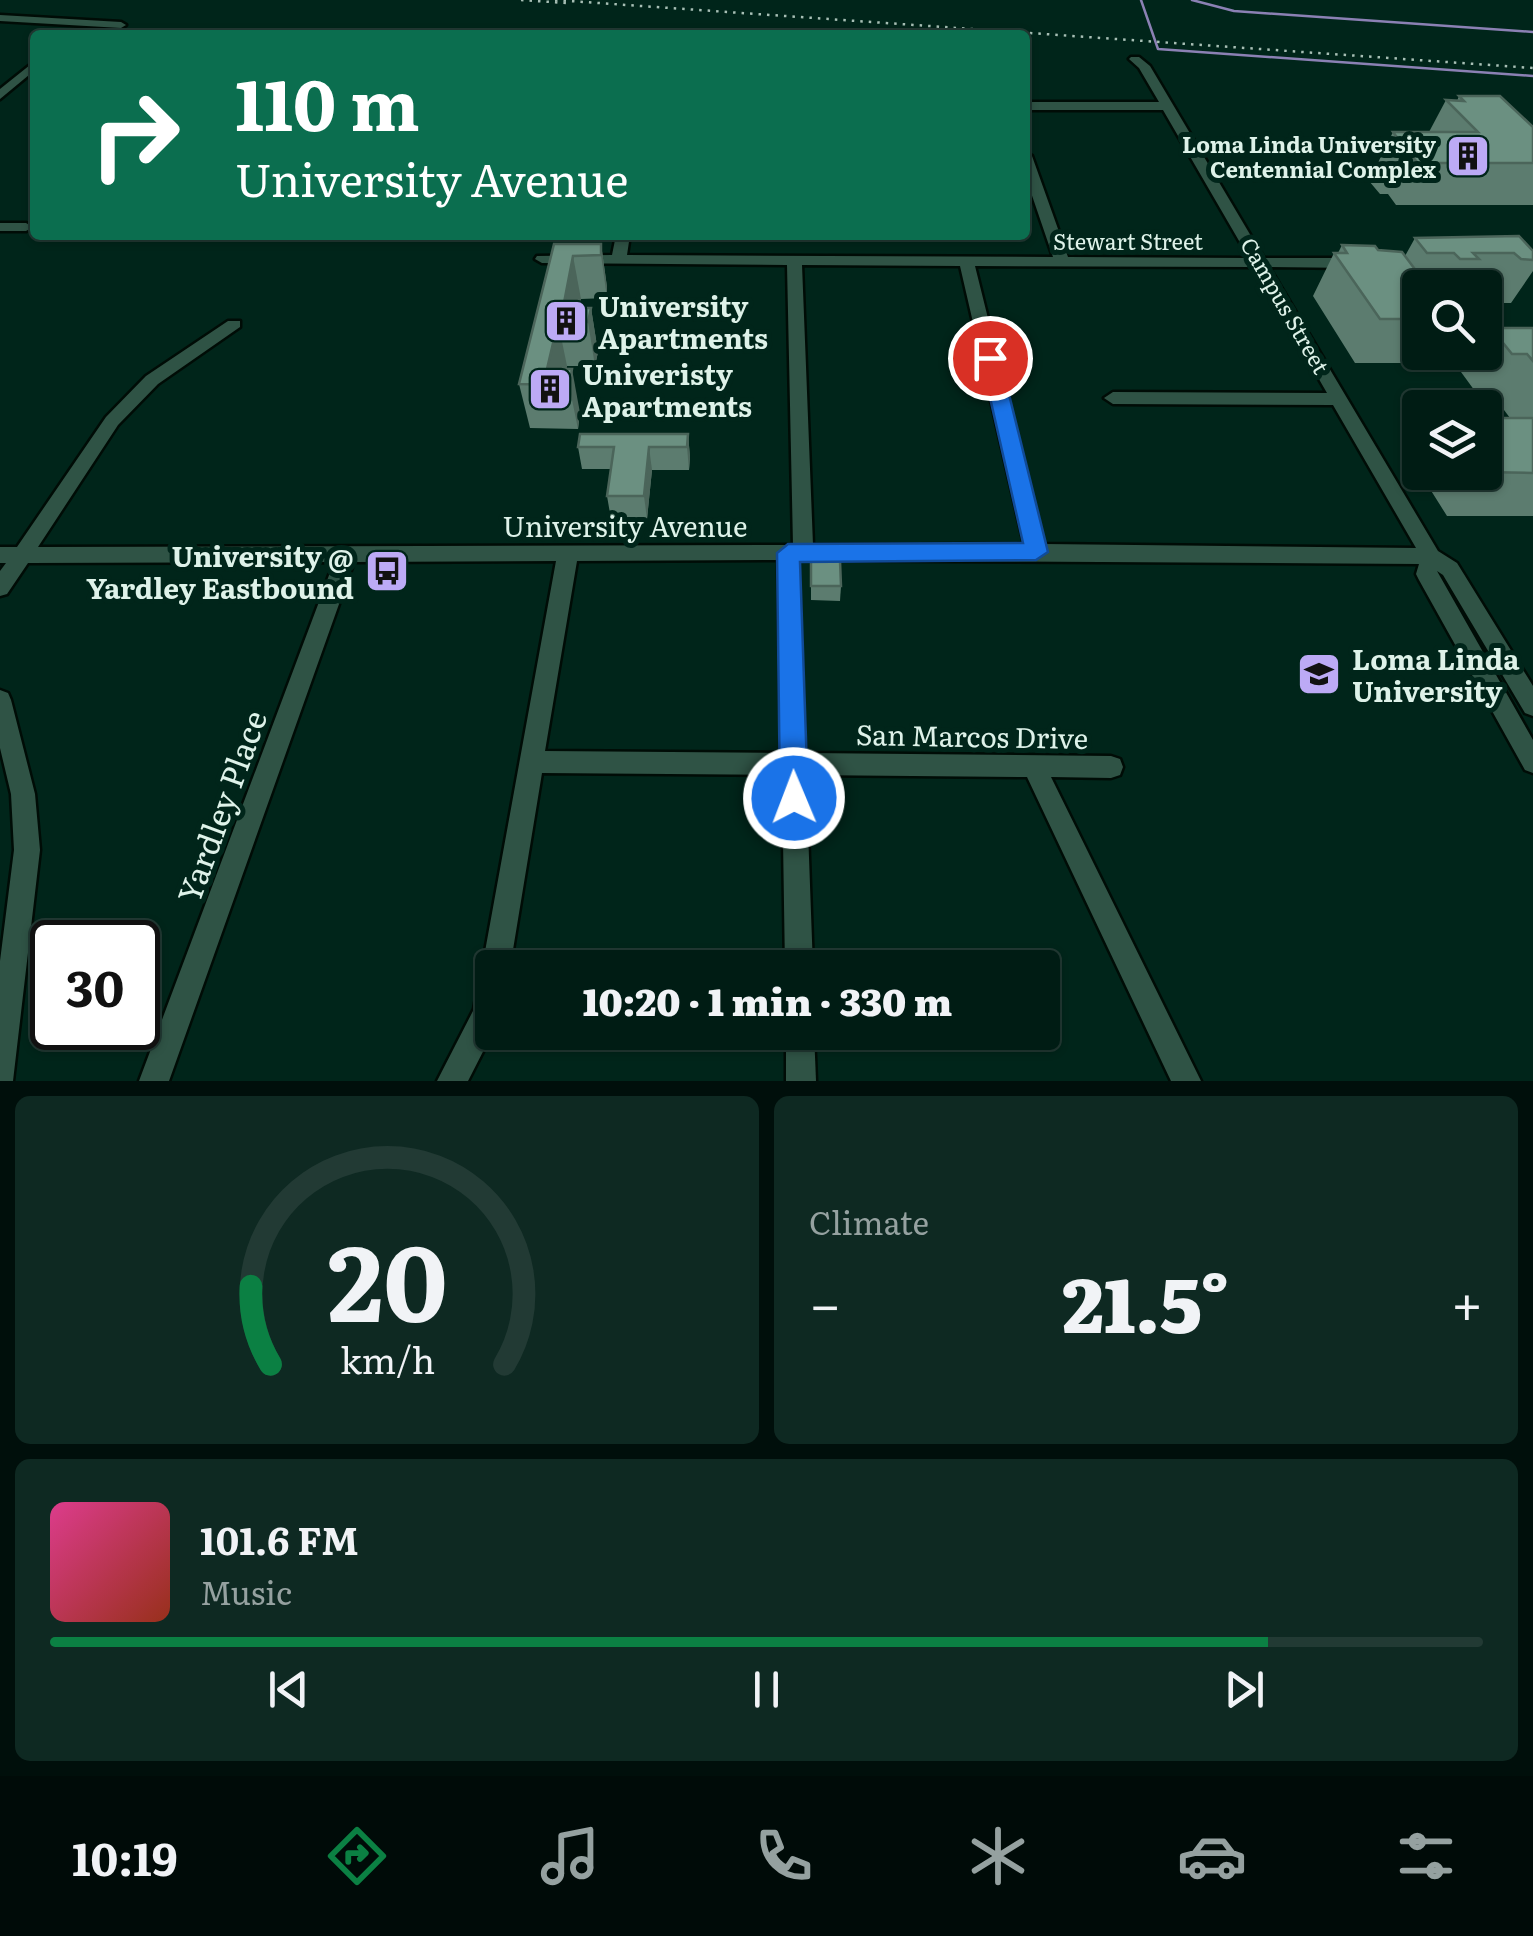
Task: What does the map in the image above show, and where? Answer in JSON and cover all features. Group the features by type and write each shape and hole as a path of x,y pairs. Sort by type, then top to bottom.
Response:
{"street":[{"path":"0,18 121,24"},
{"path":"74,30 81,24"},
{"name":"Campus Street","path":"1135,60 1144,66 1263,263 1431,556 1450,569 1533,706"},
{"path":"0,94 30,68"},
{"path":"1030,106 1168,106"},
{"path":"1032,193 1062,262"},
{"path":"0,227 26,227"},
{"path":"619,261 623,240"},
{"name":"Stewart Street","path":"542,259 1375,263"},
{"path":"794,261 793,764 798,950"},
{"path":"968,262 1036,552"},
{"path":"0,588 10,555 112,422 152,380 234,324"},
{"path":"1112,398 1341,399"},
{"name":"Yardley Place","path":"154,1081 347,552"},
{"path":"499,950 568,552"},
{"name":"University Avenue","path":"10,555 1036,552 1431,556"},
{"name":"Campus Street","path":"1431,556 1426,574 1533,762"},
{"path":"0,700 23,794 26,850 0,1076"},
{"name":"San Marcos Drive","path":"532,762 1111,766"},
{"path":"1034,766 1186,1081"},
{"path":"452,1081 475,1037"},
{"path":"801,1050 802,1081"}],"building":[{"path":"1459,96 1500,96 1533,127 1533,163 1418,163 1409,153 1401,153 1390,140 1399,140 1393,132 1478,132 1446,100 1464,101"},
{"path":"1519,236 1533,251 1533,260 1521,259 1514,253 1473,253 1479,259 1460,259 1454,253 1427,253 1415,238"},
{"path":"554,244 601,244 601,255 573,256 563,308 591,308 588,322 558,322 547,369 572,369 569,385 519,384"},
{"path":"1342,245 1402,252 1416,270 1402,270 1402,319 1380,319 1334,253 1347,253"},
{"path":"1502,328 1533,328 1533,361 1527,354 1512,354 1502,342"},
{"path":"1502,418 1533,418 1533,473 1502,472"},
{"path":"580,434 688,434 687,447 649,447 644,496 607,496 614,447 578,447"},
{"path":"811,561 840,561 841,586 811,586"}],"waterway":[{"path":"1141,0 1158,49 1533,76"},
{"path":"1192,0 1234,11 1533,32"}],"railway":[{"path":"521,0 566,3"},
{"path":"555,0 986,30"},
{"path":"1030,33 1533,68"}],"place":[{"name":"Loma Linda University Centennial Complex","path":"1468,156"},
{"name":"University Apartments","path":"566,321"},
{"name":"Univeristy Apartments","path":"550,389"},
{"name":"University @ Yardley Eastbound","path":"387,571"},
{"name":"Loma Linda University","path":"1319,674"}],"route":[{"path":"794,798 788,553 1036,552 990,358"}]}
